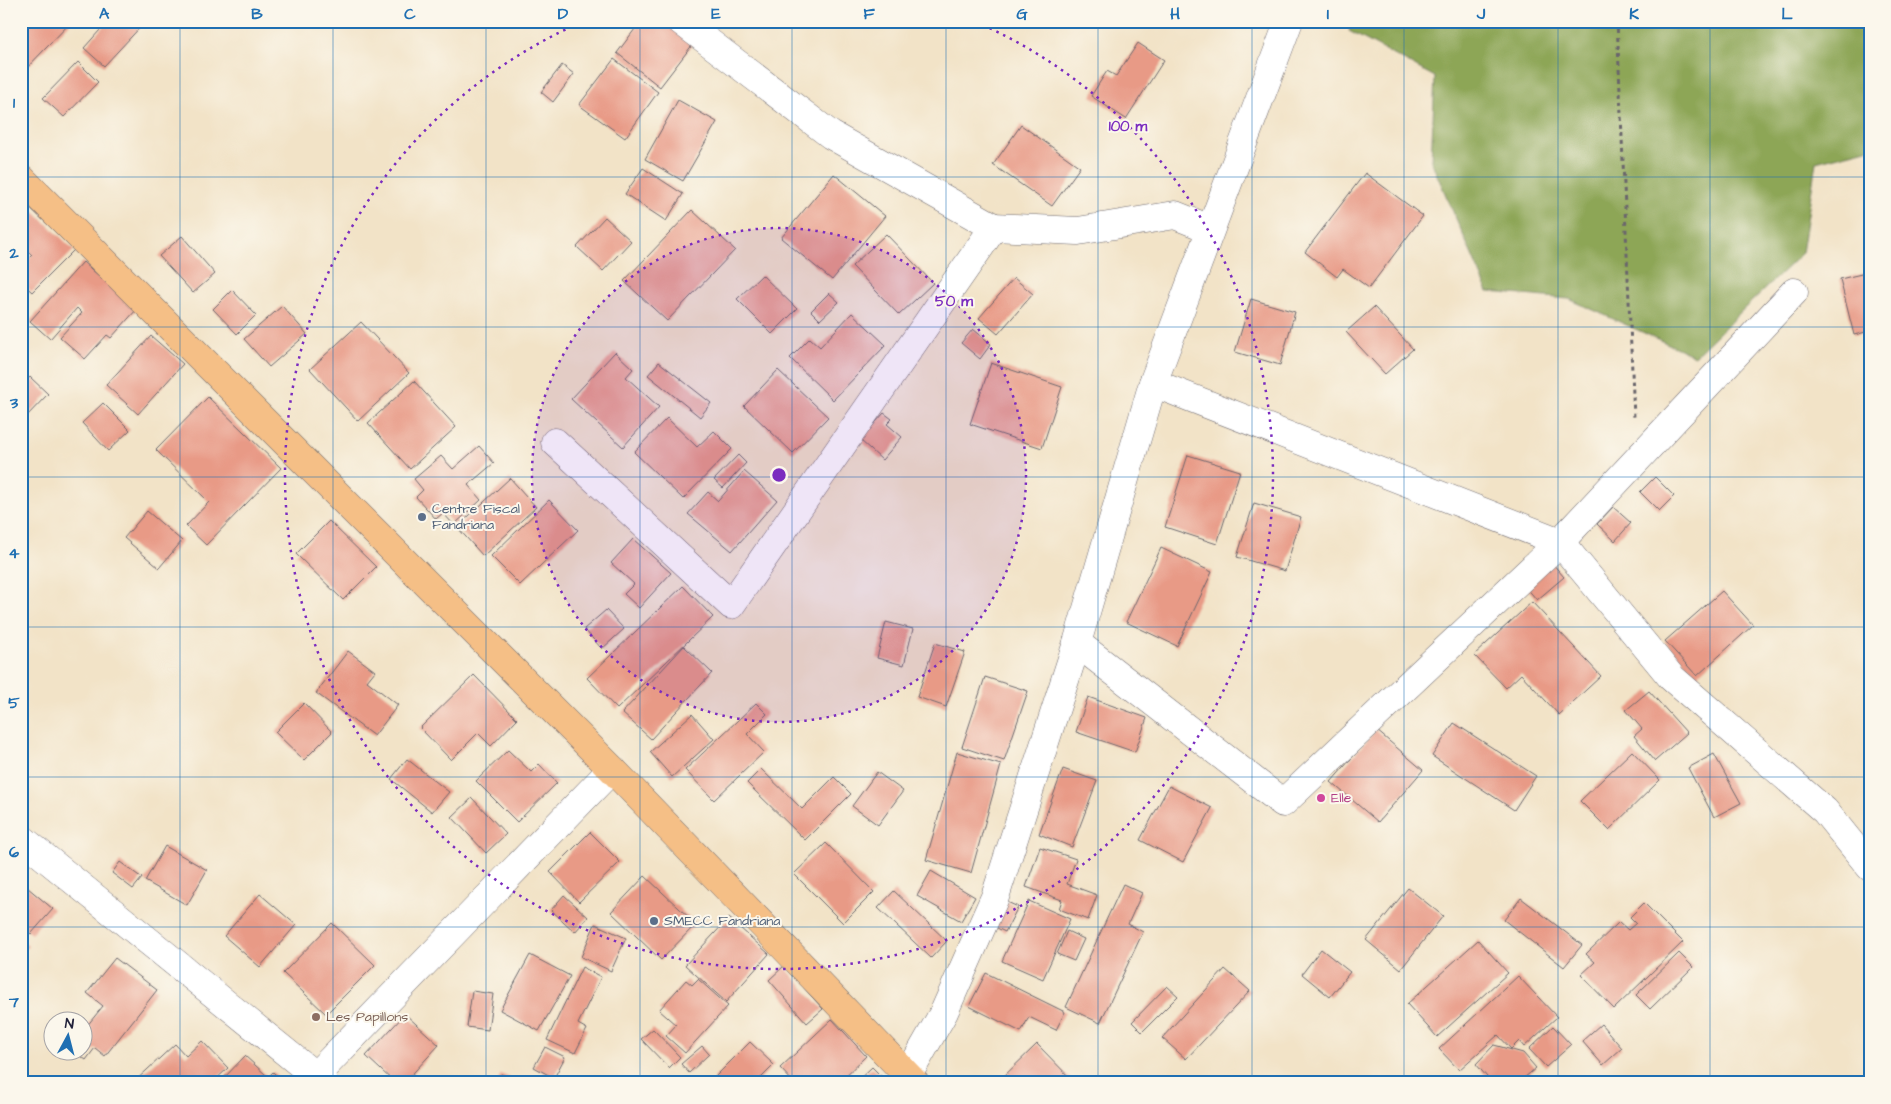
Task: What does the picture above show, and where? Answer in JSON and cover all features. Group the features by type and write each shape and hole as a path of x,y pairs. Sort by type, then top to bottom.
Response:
{"main road":[{"path":"21,178 612,769 912,1079"}],"street":[{"path":"681,21 830,135 994,227 1078,231 1175,215 1210,229"},
{"path":"912,1079 995,898 1077,643 1153,382 1289,21"},
{"path":"555,442 731,605 994,227"},
{"path":"1077,643 1283,803 1560,542 1794,292"},
{"path":"1153,382 1560,542 1672,678 1825,811 1870,867"},
{"path":"21,838 320,1079 612,769"}],"path":[{"path":"1617,21 1636,461"}],"green space":[{"path":"1352,21 1452,21 1458,23 1460,21 1866,21 1870,42 1870,148 1816,162 1802,253 1695,356 1569,299 1488,292 1431,161 1435,77 1349,31"}],"building":[{"path":"21,21 72,21 21,74"},
{"path":"108,21 146,21 104,66 84,48"},
{"path":"641,21 664,21 693,44 660,87 617,53"},
{"path":"1138,43 1164,60 1126,119 1091,96 1107,71 1116,76"},
{"path":"614,59 658,92 625,138 579,105"},
{"path":"78,62 98,82 64,117 43,98"},
{"path":"562,65 574,74 553,102 541,92"},
{"path":"678,100 717,122 683,181 645,159"},
{"path":"1021,125 1080,167 1052,206 993,165"},
{"path":"643,168 683,194 666,221 625,194"},
{"path":"1365,173 1423,216 1369,288 1343,269 1337,277 1305,252"},
{"path":"834,174 885,216 832,280 781,238"},
{"path":"21,199 74,250 32,292 21,282 21,266 32,255 21,245"},
{"path":"692,210 735,250 667,321 624,281"},
{"path":"605,217 631,241 603,271 577,247"},
{"path":"886,234 933,283 899,315 852,266"},
{"path":"182,236 215,274 193,293 159,256"},
{"path":"83,262 137,309 111,338 107,335 85,359 60,337 82,313 77,308 50,339 30,321"},
{"path":"1870,272 1870,331 1854,335 1840,279"},
{"path":"762,275 797,309 772,334 737,299"},
{"path":"1014,278 1033,294 998,334 979,318"},
{"path":"232,290 256,315 237,334 213,309"},
{"path":"829,293 839,302 820,320 811,311"},
{"path":"1251,299 1295,312 1280,365 1235,352"},
{"path":"282,306 307,334 269,367 244,339"},
{"path":"1374,307 1413,349 1385,374 1346,332"},
{"path":"852,313 886,345 833,400 790,358 810,338 820,347"},
{"path":"361,322 409,373 358,421 310,369"},
{"path":"973,329 991,344 980,359 961,343"},
{"path":"151,336 183,364 138,414 106,385"},
{"path":"615,352 633,369 626,377 659,407 623,447 571,399"},
{"path":"659,362 711,403 700,417 648,375"},
{"path":"991,363 1062,387 1042,448 970,424"},
{"path":"778,370 828,417 793,453 744,406"},
{"path":"30,377 48,394 24,419 21,416 21,386"},
{"path":"414,381 456,427 410,469 368,423"},
{"path":"208,397 281,468 206,545 186,526 209,502 156,450"},
{"path":"103,403 130,430 108,451 82,423"},
{"path":"884,413 892,419 887,424 902,437 882,460 860,440"},
{"path":"667,418 697,447 714,431 732,449 683,499 634,452"},
{"path":"479,446 494,463 468,485 481,500 454,525 443,513 436,519 416,497 423,490 414,479 441,456 453,469"},
{"path":"738,455 746,463 723,488 714,480"},
{"path":"1188,455 1240,471 1217,544 1165,527"},
{"path":"744,471 777,500 732,551 688,514 708,492 718,501"},
{"path":"1655,477 1674,496 1659,511 1640,492"},
{"path":"510,478 536,507 483,556 457,527"},
{"path":"549,500 578,530 520,585 491,556"},
{"path":"1254,503 1301,517 1285,571 1237,557"},
{"path":"1613,507 1631,523 1615,541 1597,524"},
{"path":"147,511 182,541 159,568 124,538"},
{"path":"329,521 376,567 343,600 296,554"},
{"path":"633,539 671,573 639,608 624,594 634,584 611,563"},
{"path":"1161,548 1212,572 1177,646 1126,622"},
{"path":"1552,563 1564,577 1537,600 1525,586"},
{"path":"683,586 713,617 617,709 587,678"},
{"path":"1722,591 1753,625 1697,676 1665,641"},
{"path":"1532,602 1601,676 1559,715 1521,674 1506,688 1474,655"},
{"path":"606,610 624,629 602,649 584,629"},
{"path":"886,622 913,629 904,665 877,658"},
{"path":"935,643 965,652 946,707 917,697"},
{"path":"684,646 712,673 651,739 622,713"},
{"path":"348,651 375,671 367,681 398,705 374,736 316,693"},
{"path":"474,675 517,719 491,746 478,733 451,760 420,728"},
{"path":"985,677 1028,691 1004,761 962,747"},
{"path":"1649,691 1687,733 1655,761 1634,736 1642,729 1626,710"},
{"path":"1088,697 1147,718 1135,752 1076,732"},
{"path":"304,703 332,732 304,760 275,732"},
{"path":"756,703 767,714 747,734 764,752 714,800 685,770"},
{"path":"692,714 714,739 672,777 650,752"},
{"path":"1454,723 1536,776 1514,810 1432,756"},
{"path":"1376,730 1423,770 1378,822 1331,782"},
{"path":"508,750 531,772 539,764 557,783 517,822 476,781"},
{"path":"1632,751 1660,780 1609,830 1580,801"},
{"path":"957,752 1001,765 971,873 926,860"},
{"path":"1714,754 1741,803 1714,817 1688,768"},
{"path":"407,759 449,792 432,812 391,779"},
{"path":"761,769 802,809 834,777 851,794 805,840 747,783"},
{"path":"1063,769 1097,781 1072,847 1039,834"},
{"path":"877,772 903,791 878,825 852,806"},
{"path":"1169,786 1212,808 1183,862 1140,840"},
{"path":"472,798 506,834 486,853 452,817"},
{"path":"590,832 620,862 579,902 550,872"},
{"path":"826,843 874,892 843,923 794,874"},
{"path":"165,846 207,870 187,905 145,881"},
{"path":"1040,847 1076,859 1067,884 1097,895 1088,920 1059,909 1062,900 1026,887"},
{"path":"120,862 142,878 133,889 112,873"},
{"path":"931,871 975,897 961,921 917,896"},
{"path":"645,876 696,924 661,960 611,912"},
{"path":"21,882 53,909 31,934 21,925"},
{"path":"1123,884 1142,893 1128,924 1143,932 1100,1023 1066,1007"},
{"path":"1408,888 1443,916 1401,969 1366,940"},
{"path":"894,891 947,941 931,958 878,908"},
{"path":"260,894 296,925 260,967 224,936"},
{"path":"564,895 588,917 575,932 551,910"},
{"path":"1521,898 1582,945 1564,967 1504,920"},
{"path":"1005,901 1018,907 1005,932 993,926"},
{"path":"1029,901 1070,919 1043,979 1002,961"},
{"path":"1644,903 1683,942 1614,1009 1581,975 1595,962 1586,954 1619,922 1628,930 1636,923 1630,917"},
{"path":"729,918 769,954 726,1002 685,965"},
{"path":"332,923 375,965 326,1014 283,973"},
{"path":"595,924 626,938 611,971 581,957"},
{"path":"1067,931 1084,939 1074,961 1057,954"},
{"path":"1478,940 1508,973 1437,1037 1407,1004"},
{"path":"21,941 28,946 21,955"},
{"path":"1321,949 1350,972 1330,997 1302,974"},
{"path":"1679,953 1693,967 1650,1009 1636,995"},
{"path":"530,955 570,976 539,1031 500,1010"},
{"path":"115,958 157,990 105,1056 95,1048 92,1052 92,1020 103,1006 87,993"},
{"path":"784,966 823,1009 807,1023 769,980"},
{"path":"582,967 601,977 578,1024 587,1029 575,1053 547,1040"},
{"path":"1225,969 1250,991 1186,1059 1162,1038"},
{"path":"986,973 1065,1012 1056,1030 1029,1017 1021,1032 969,1006"},
{"path":"1518,976 1557,1017 1524,1047 1519,1041 1511,1049 1498,1035 1459,1070 1439,1049"},
{"path":"698,979 728,1006 685,1053 666,1036 676,1025 659,1010 686,980 692,985"},
{"path":"1167,986 1178,996 1142,1032 1132,1022"},
{"path":"472,991 493,994 488,1030 467,1027"},
{"path":"405,1014 439,1045 404,1083 395,1083 366,1056"},
{"path":"832,1019 866,1056 838,1083 794,1083 780,1068"},
{"path":"1601,1024 1622,1048 1603,1065 1582,1041"},
{"path":"1553,1026 1571,1045 1546,1067 1529,1049"},
{"path":"653,1029 680,1057 669,1068 641,1039"},
{"path":"202,1041 228,1068 212,1083 133,1083 175,1044 186,1056"},
{"path":"750,1042 774,1065 756,1083 719,1083 714,1078"},
{"path":"1037,1044 1075,1083 997,1083"},
{"path":"1494,1045 1523,1053 1536,1068 1518,1083 1492,1083 1476,1064"},
{"path":"702,1046 709,1054 689,1073 681,1064"},
{"path":"545,1047 565,1057 554,1078 534,1067"},
{"path":"245,1056 266,1075 259,1083 225,1083 222,1080"},
{"path":"872,1067 888,1083 855,1083"},
{"path":"273,1072 284,1083 262,1083"},
{"path":"501,1074 521,1083 497,1083"}],"place":[{"name":"Centre Fiscal Fandriana","path":"422,517"},
{"name":"Elle","path":"1321,798"},
{"name":"SMECC Fandriana","path":"654,921"},
{"name":"Les Papillons","path":"316,1017"}]}
